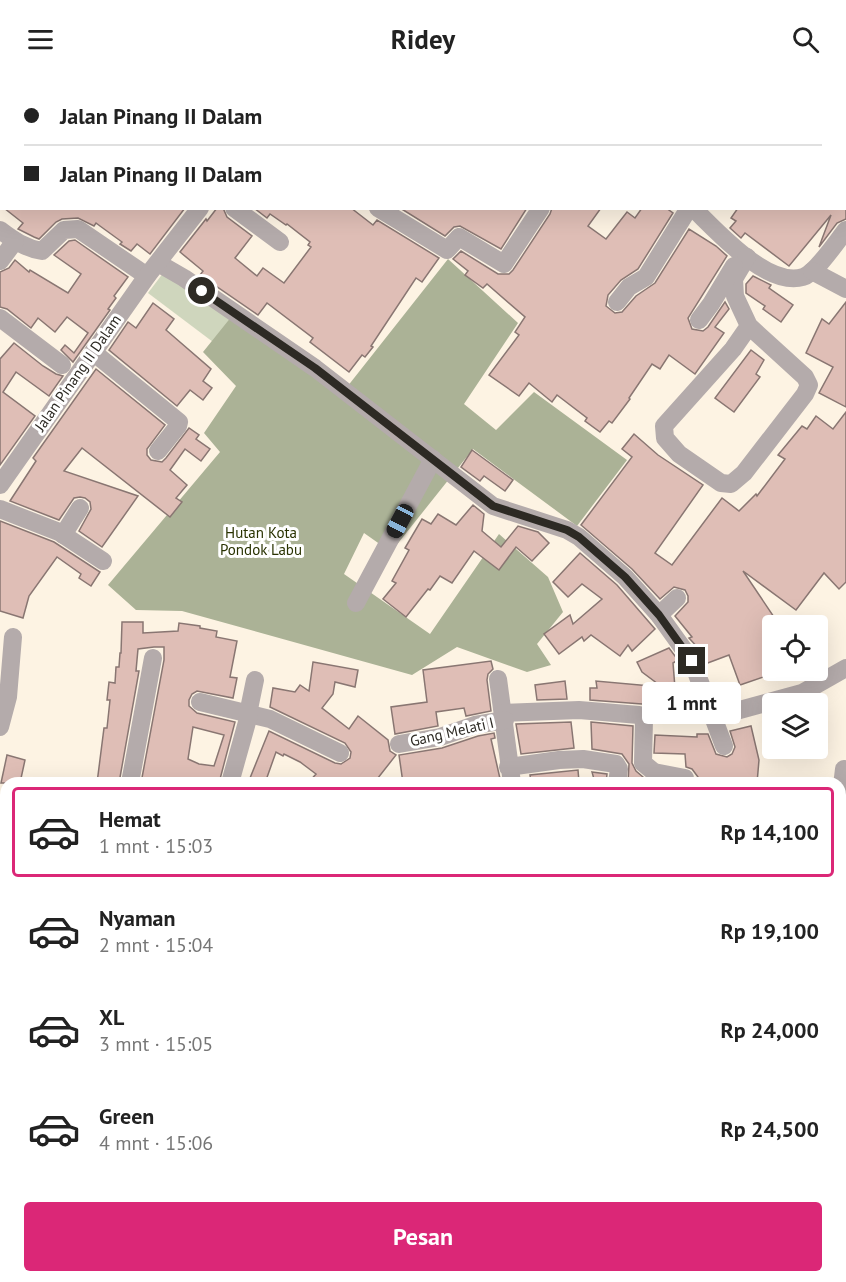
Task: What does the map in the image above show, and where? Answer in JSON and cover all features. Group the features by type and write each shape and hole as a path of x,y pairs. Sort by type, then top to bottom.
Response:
{"street":[{"name":"Jalan Pinang II Dalam","path":"0,485 93,352 198,210"},
{"path":"237,210 280,242"},
{"path":"381,210 447,250 459,237 504,264 540,210"},
{"path":"617,302 630,286 646,277 690,210"},
{"path":"693,210 744,255 769,272 788,278 803,277 812,272 846,230"},
{"path":"0,261 7,236 30,249 42,251 64,230 78,229 153,269 315,368 493,506 567,530 579,537 625,577 659,615 692,661 724,746"},
{"path":"699,320 744,255"},
{"path":"744,255 734,279 735,296 749,326 806,377 809,385 805,394 744,473 731,484 721,483 679,454 664,438 664,426 733,349 749,326"},
{"path":"812,272 846,289"},
{"path":"0,318 62,365"},
{"path":"93,352 179,422 158,451"},
{"path":"356,603 433,459"},
{"path":"0,508 103,561"},
{"path":"58,536 80,508"},
{"path":"659,615 678,598"},
{"path":"0,727 8,697 13,637"},
{"path":"131,777 153,658"},
{"path":"714,717 802,693 846,668"},
{"name":"Gang Melati I","path":"498,679 504,716 508,777"},
{"path":"232,777 249,715 255,680"},
{"path":"200,702 270,719 340,753"},
{"path":"504,716 579,710 639,715 644,719 643,763 654,772 680,777"},
{"name":"Gang Melati I","path":"399,744 440,737 504,716"},
{"path":"511,777 559,760 583,759 616,764 619,769 618,777"},
{"path":"843,777 844,769"}],"green space":[{"name":"Hutan Kota Pondok Labu","path":"448,259 518,323 464,404 496,430 534,392 627,460 577,526 473,449 391,552 364,533 344,574 430,634 499,534 548,577 563,612 537,644 551,665 527,672 457,647 412,675 182,611 136,610 108,585 220,452 204,433 236,386 203,352 236,311 347,387"},
{"path":"170,264 235,313 213,342 148,293"}],"building":[{"path":"7,210 183,210 150,254 137,244 131,251 96,223 94,226 78,218 62,219 56,222 39,239 18,229 23,223"},
{"path":"215,210 224,210 227,217 252,236 235,258 257,276 263,268 284,283 311,247 308,245 310,242 287,224 270,214 267,218 257,210 354,210 373,225 377,220 439,258 422,282 416,278 371,346 373,347 365,357 362,355 349,372 310,342 313,338 267,303 258,315 200,275 203,271 180,252 206,219 207,221"},
{"path":"403,210 526,210 501,249 460,226 454,227 445,236"},
{"path":"551,210 600,210 588,226 606,239 627,212 635,218 641,210 669,210 673,213 638,269 621,280 608,295 606,306 615,313 622,312 636,296 655,283 689,229 727,256 688,318 692,329 703,331 725,302 729,309 715,327 724,333 695,374 669,355 660,369 652,364 612,423 609,421 600,432 585,421 587,418 557,395 552,402 529,383 519,396 489,375 519,335 515,332 525,317 487,284 483,288 465,275 468,271 453,259 461,251 498,274 509,274"},
{"path":"737,210 846,210 846,219 837,223 819,247 831,215 789,266 745,233 741,238 730,228 736,221 731,218"},
{"path":"75,240 128,277 114,296 116,298 108,309 110,310 73,362 61,350 65,345 74,353 88,333 67,317 55,332 38,318 31,328 7,309 0,307 0,272 9,268 15,260 29,272 30,270 68,293 81,274 54,255 69,241"},
{"path":"753,276 771,285 769,288 793,305 781,322 763,309 765,306 746,293 746,284"},
{"path":"846,302 846,407 819,393 833,367 806,353 822,319 829,324"},
{"path":"153,303 174,319 166,330 211,369 203,381 212,388 203,400 190,390 177,406 109,350 128,322 136,328"},
{"path":"14,343 43,366 63,376 49,396 16,372 3,392 35,416 0,465 0,359"},
{"path":"751,350 764,360 756,374 760,377 734,412 715,398"},
{"path":"96,369 165,425 147,449 147,455 151,460 162,462 189,428 199,435 196,439 210,449 201,461 185,449 170,470 187,485 176,498 182,502 170,517 82,448 64,471 138,496 102,547 79,531 91,509 90,502 85,498 74,498 59,520 10,501 36,461 33,458"},
{"path":"846,412 846,582 839,589 824,573 796,610 743,571 773,615 762,615 762,677 740,685 729,655 705,664 699,649 689,638 692,637 675,616 688,602 685,590 674,587 660,599 632,569 581,525 632,457 622,449 634,434 658,455 703,485 655,553 672,565 722,498 739,511 756,494 757,496 785,459 778,455 802,426 807,429 816,416 833,429"},
{"path":"472,450 513,480 505,491 484,476 480,481 461,467"},
{"path":"473,505 484,514 482,531 501,547 518,526 538,532 549,543 532,561 516,547 499,570 474,551 452,583 440,576 406,617 383,599 396,583 392,581 409,550 405,548 422,519 431,524 438,514 456,525"},
{"path":"0,521 54,542 100,572 91,586 79,578 81,574 57,557 29,596 23,618 0,611"},
{"path":"580,553 617,585 655,629 632,651 628,645 620,656 591,635 584,641 582,637 559,654 544,634 570,615 573,624 602,599 582,584 568,597 553,582"},
{"path":"122,622 143,622 143,633 178,631 179,623 200,626 200,628 217,631 216,637 237,641 230,677 237,678 233,698 197,691 189,700 189,706 197,713 235,722 221,777 142,777 164,660 164,647 154,647 138,649 136,671 139,671 120,777 98,777 104,728 107,728 109,682 115,683","holes":["193,727 224,735 214,766 199,764 188,759"]},
{"path":"669,648 678,660 673,663 675,688 690,689 692,693 642,704 590,700 590,688 597,688 596,681 662,687 642,672 637,662"},
{"path":"491,661 493,669 488,674 487,680 491,711 466,716 464,708 436,712 438,726 395,734 391,707 427,702 423,670"},
{"path":"313,662 358,670 355,687 335,682 333,694 322,708 349,729 358,716 388,740 390,751 396,755 379,777 313,777 316,774 300,762 276,752 267,777 250,777 269,731 335,763 341,764 350,758 351,752 345,743 270,707 273,688 295,692 300,685 309,691"},
{"path":"565,681 567,699 537,700 535,685"},
{"path":"736,690 738,699 720,704 717,695"},
{"path":"571,722 574,748 521,754 516,724"},
{"path":"591,722 633,726 632,763 643,777 628,777 629,764 622,754 592,749"},
{"path":"751,726 759,760 758,777 698,777 692,769 686,767 685,754 654,753 655,735 697,737 697,734 708,734 716,754 727,757 732,754 735,747 730,731"},
{"path":"494,733 495,738 491,739 500,777 402,777 399,755 442,748"},
{"path":"7,755 25,760 21,777 2,777"},
{"path":"578,770 579,777 530,777 530,775"},
{"path":"592,772 607,774 607,777 593,777"}],"route":[{"path":"202,291 315,368 493,506 567,530 579,537 625,577 659,615 692,661"}]}
